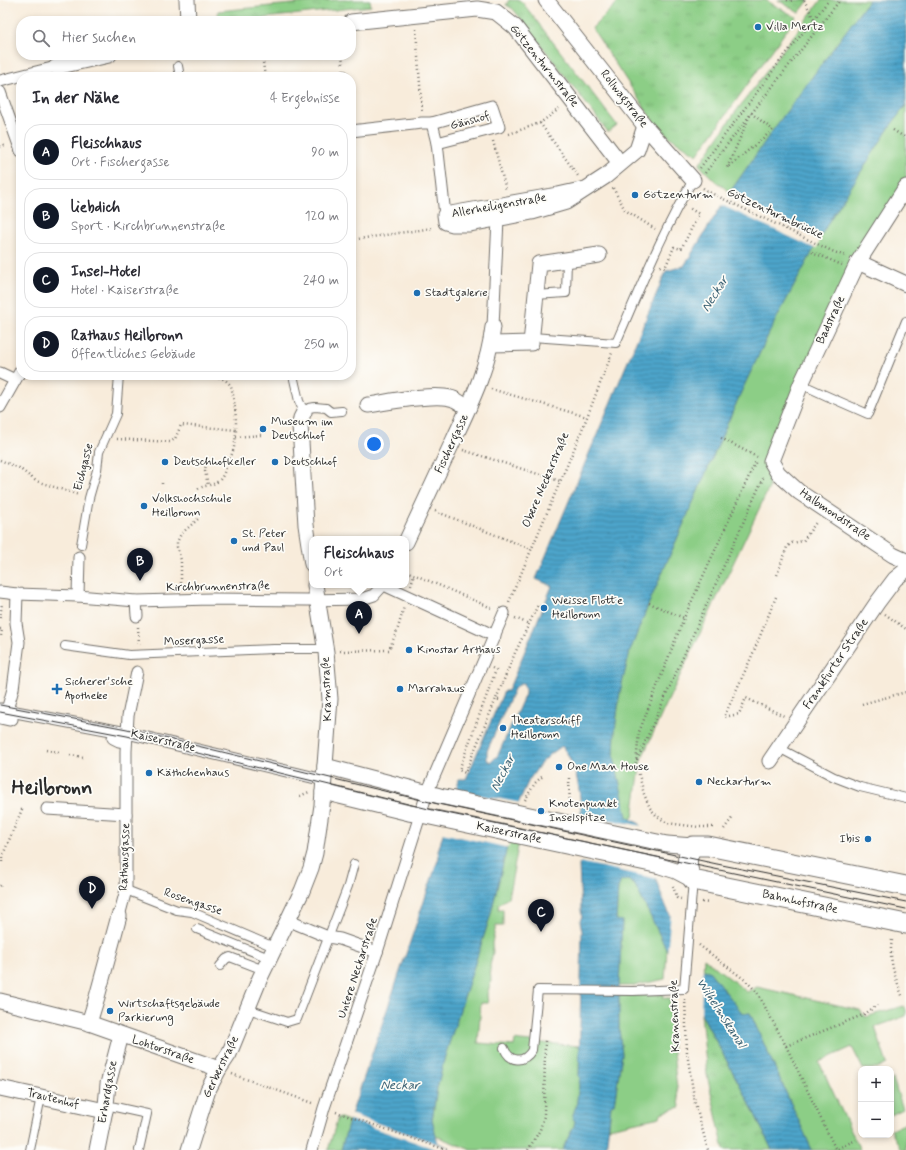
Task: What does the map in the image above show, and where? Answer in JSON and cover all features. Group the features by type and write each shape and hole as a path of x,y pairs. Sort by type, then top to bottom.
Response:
{"street":[{"path":"188,0 188,16"},
{"name":"Rollwagstraße","path":"546,0 645,126 693,180"},
{"name":"Götzenturmstraße","path":"356,21 477,8 496,12 515,27 620,163"},
{"path":"34,72 85,60"},
{"path":"0,81 16,77"},
{"path":"0,92 16,137"},
{"name":"Gänshof","path":"427,123 492,106 494,128 437,143"},
{"path":"356,130 427,123 437,143 442,221"},
{"name":"Allerheiligenstraße","path":"442,221 453,224 470,224 532,212 566,202 606,176 637,150 645,126"},
{"name":"Badstraße","path":"764,459 801,384 852,264 906,187"},
{"name":"Allerheiligenstraße","path":"442,221 510,204 586,188"},
{"name":"Fischergasse","path":"409,536 485,370 493,327 498,219"},
{"path":"491,344 531,343 539,264 599,255"},
{"path":"852,264 906,284"},
{"path":"0,373 15,380 0,407"},
{"path":"368,405 434,396 450,398 462,405 469,406"},
{"path":"304,412 300,425 306,525 309,544"},
{"name":"Halbmondstraße","path":"764,459 791,486 892,555 906,561"},
{"path":"78,596 79,557"},
{"name":"Frankfurter Straße","path":"775,754 875,607 895,580 906,570"},
{"path":"316,592 362,599 374,595 381,588"},
{"path":"391,588 495,636"},
{"name":"Kirchbrunnenstraße","path":"0,592 78,596 136,602 261,598 316,592"},
{"name":"Kramstraße","path":"316,592 325,651 330,699 321,782"},
{"path":"7,710 13,689 20,642 16,623 18,594"},
{"path":"136,602 137,616"},
{"path":"434,795 482,665 504,614"},
{"name":"Rathausgasse","path":"89,1023 126,890 127,733 129,711 137,672"},
{"name":"Kaiserstraße","path":"7,710 127,733 321,782 409,813 660,866 676,871 693,880"},
{"path":"113,738 119,741 127,733 115,723"},
{"name":"Kaiserstraße","path":"321,782 434,795 677,846 701,846"},
{"name":"Gerberstraße","path":"191,1149 208,1090 229,1054 269,958 302,891 311,868 317,839 321,782"},
{"name":"Untere Neckarstraße","path":"312,1150 324,1108 377,952 428,816 434,795"},
{"path":"47,809 126,814"},
{"path":"693,880 688,872 687,864 690,851 701,846 904,885"},
{"name":"Bahnhofstraße","path":"693,880 906,924"},
{"path":"288,920 328,937 340,939 377,952"},
{"name":"Lohtorstraße","path":"0,1001 89,1023 219,1069"},
{"name":"Erhardgasse","path":"97,1150 106,1108 108,1084 121,1035"},
{"name":"Trautenhof","path":"0,1088 41,1097 106,1108"}],"lane":[{"path":"178,66 179,72"},
{"path":"532,337 616,343 664,235 680,202 693,180"},
{"path":"467,219 511,212 510,204"},
{"path":"535,295 566,293 567,260"},
{"path":"801,384 868,414 906,321"},
{"name":"Eichgasse","path":"81,545 89,498 97,470 99,452 116,414 119,380"},
{"path":"295,380 299,401 304,412 312,407 326,408 330,412 341,409"},
{"name":"Mosergasse","path":"65,646 129,655 274,649 325,651"},
{"path":"775,754 860,787 906,798"},
{"path":"248,1009 287,1022 297,1019 348,886 354,864"},
{"name":"Kranenstraße","path":"684,989 693,880"},
{"name":"Rosengasse","path":"126,890 177,910 192,912 269,958"},
{"path":"197,929 269,958"},
{"path":"220,966 230,957 269,958"},
{"path":"504,1048 506,1054 511,1058 518,1060 528,1056 532,1050 538,990 633,991 684,989"},
{"path":"30,1150 41,1097"},
{"path":"106,1108 147,1114 139,1150"}],"path":[{"path":"787,0 793,0"},
{"path":"804,0 818,27"},
{"path":"693,180 697,172 773,70 829,0"},
{"path":"693,180 701,178 840,0"},
{"path":"417,43 427,123"},
{"path":"263,60 264,72"},
{"path":"494,128 506,134 540,123 571,100"},
{"path":"751,113 773,130 727,168 748,120 751,113"},
{"path":"540,123 586,188"},
{"path":"494,128 510,204"},
{"path":"893,130 906,138"},
{"path":"606,176 625,210 664,235"},
{"name":"Götzenturmbrücke","path":"709,192 834,252"},
{"path":"665,268 674,247 681,249 700,214"},
{"path":"356,239 428,228 442,221"},
{"path":"812,252 852,264"},
{"name":"Obere Neckarstraße","path":"504,614 587,417 616,343"},
{"path":"198,489 220,480 232,457 237,430 231,386 226,380"},
{"path":"478,385 587,417"},
{"path":"105,438 170,442 175,439 182,425 237,430"},
{"path":"236,437 261,436"},
{"path":"636,763 764,459 721,438"},
{"path":"451,446 560,480"},
{"path":"0,460 19,468 39,483 89,498"},
{"path":"206,463 205,471 208,485"},
{"path":"713,827 699,827 667,823 656,815 650,808 644,794 636,763 639,732 684,618 751,471"},
{"path":"423,506 531,549"},
{"path":"777,575 787,548 792,543 803,541 825,509"},
{"path":"181,600 181,560 177,548 177,542 180,534 198,519"},
{"path":"409,572 504,614"},
{"path":"325,651 390,650 414,575"},
{"path":"776,597 751,658 724,717 739,714 746,698 797,722"},
{"path":"649,603 684,618"},
{"path":"482,665 496,670 459,770 465,773 498,700 515,653 538,605 544,608"},
{"path":"875,607 906,629"},
{"path":"521,621 529,624"},
{"path":"0,629 2,629 1,636"},
{"path":"862,704 906,692"},
{"path":"46,750 59,752"},
{"path":"70,755 83,757"},
{"path":"525,800 535,783 544,775"},
{"path":"569,778 570,810"},
{"path":"300,796 321,782"},
{"path":"2,862 2,857 23,807"},
{"path":"724,829 733,817"},
{"path":"688,937 745,980 757,992 786,1046 835,1150 856,1140"},
{"path":"892,940 890,950 893,971 903,998"},
{"name":"Kranenstraße","path":"684,989 687,1053 695,1103 708,1150"},
{"path":"786,1046 865,1014 877,1004"},
{"path":"528,1150 540,1130 544,1116 545,1038"},
{"path":"219,1069 324,1108"},
{"path":"339,1113 447,1150"}],"green space":[{"path":"334,0 370,0 371,6 282,16 218,16 218,11"},
{"path":"509,0 519,0 522,2 617,125 608,132 522,20 513,9 506,5"},
{"path":"620,0 765,0 796,17 697,155 659,130 592,28"},
{"path":"778,0 809,0 799,13"},
{"path":"821,0 869,0 773,130 730,192 714,180 699,165 734,114"},
{"path":"906,105 906,181 768,456 769,488 641,760 633,817 631,819 627,817 614,757 615,730 620,692 630,651 649,603 742,390 774,323 829,221 891,125"},
{"path":"511,830 521,832 508,898 499,904 498,909 503,909 503,926 496,926 492,943 493,952 490,966 491,981 487,995 488,1003 481,1003 478,1043 514,1046 515,1040 580,1046 580,1077 576,1108 572,1119 575,1120 574,1126 562,1150 471,1150 436,1136 432,1120 437,1088 445,1056 490,917"},
{"path":"628,880 635,885 667,950 665,979 633,986 619,986 622,921 616,921 618,888 621,881"},
{"path":"704,958 747,992 757,987 860,1010 865,1017 903,1006 906,1010 906,1016 875,1027 887,1064 883,1066 862,1066 852,1047 819,1062 860,1150 812,1150 750,1013 743,1014 709,971 703,970"},
{"path":"663,994 663,998 670,998 673,1052 680,1107 661,1113 660,1117 609,1128 611,1104 614,1104 622,1054 619,1029 619,995"},
{"path":"701,1014 750,1104 772,1150 724,1150 707,1075"},
{"path":"894,1082 903,1109 894,1114"},
{"path":"338,1117 349,1121 341,1150 328,1150"},
{"path":"906,1123 906,1150 901,1150 894,1136 894,1129"}],"water":[{"path":"869,0 906,0 906,105 891,125 829,221 774,323 742,390 649,603 630,651 620,692 615,730 614,757 627,817 640,824 655,876 670,914 703,970 709,971 743,1014 750,1013 812,1150 772,1150 750,1104 667,950 635,885 628,880 621,881 618,888 616,920 622,921 619,1029 622,1054 614,1104 611,1105 606,1150 562,1150 574,1126 575,1120 572,1119 576,1108 580,1077 582,931 580,921 582,916 579,865 581,863 581,818 579,788 570,759 562,746 541,763 529,780 517,806 490,917 445,1056 437,1088 432,1120 438,1143 450,1148 450,1150 341,1150 349,1121 439,857 438,851 459,779 466,779 504,691 508,691 552,586 536,579 666,271 684,266 730,192 773,130","holes":["523,683 525,694 498,755 491,762 487,760 487,751 514,689"]}],"pier":[{"path":"726,194 821,239 816,249 719,204"},
{"path":"454,790 521,803 509,848 442,833"},
{"path":"578,814 643,826 658,879 579,862"},
{"path":"671,913 703,967 701,1014 699,1014 667,954"},
{"path":"350,1114 450,1148 450,1150 438,1150 347,1119"}],"tram line":[{"path":"0,705 127,729 438,804 717,864 906,902"},
{"path":"0,712 127,736 437,811 906,909"}],"place":[{"name":"Villa Mertz","path":"758,27"},
{"name":"Götzenturm","path":"635,195"},
{"name":"Stadtgalerie","path":"417,293"},
{"name":"Museum im Deutschhof","path":"263,429"},
{"name":"Deutschhofkeller","path":"165,462"},
{"name":"Deutschhof","path":"275,462"},
{"name":"Volkshochschule Heilbronn","path":"144,506"},
{"name":"St. Peter und Paul","path":"234,541"},
{"name":"liebdich","path":"140,581"},
{"name":"Weisse Flotte Heilbronn","path":"544,608"},
{"name":"Fleischhaus","path":"359,634"},
{"name":"Kinostar Arthaus","path":"409,650"},
{"name":"Sicherer'sche Apotheke","path":"57,689"},
{"name":"Marrahaus","path":"400,689"},
{"name":"Theaterschiff Heilbronn","path":"503,728"},
{"name":"One Man House","path":"559,767"},
{"name":"Käthchenhaus","path":"149,773"},
{"name":"Neckarturm","path":"699,782"},
{"name":"Knotenpunkt Inselspitze","path":"541,811"},
{"name":"Ibis","path":"868,839"},
{"name":"Rathaus Heilbronn","path":"92,909"},
{"name":"Insel-Hotel","path":"541,932"},
{"name":"Wirtschaftsgebäude Parkierung","path":"110,1011"}],"district":[{"name":"Heilbronn","path":"52,788"}],"water label":[{"name":"Neckar","path":"715,294"},
{"name":"Neckar","path":"503,773"},
{"name":"Wilhelmskanal","path":"721,1013"},
{"name":"Neckar","path":"400,1085"}]}
